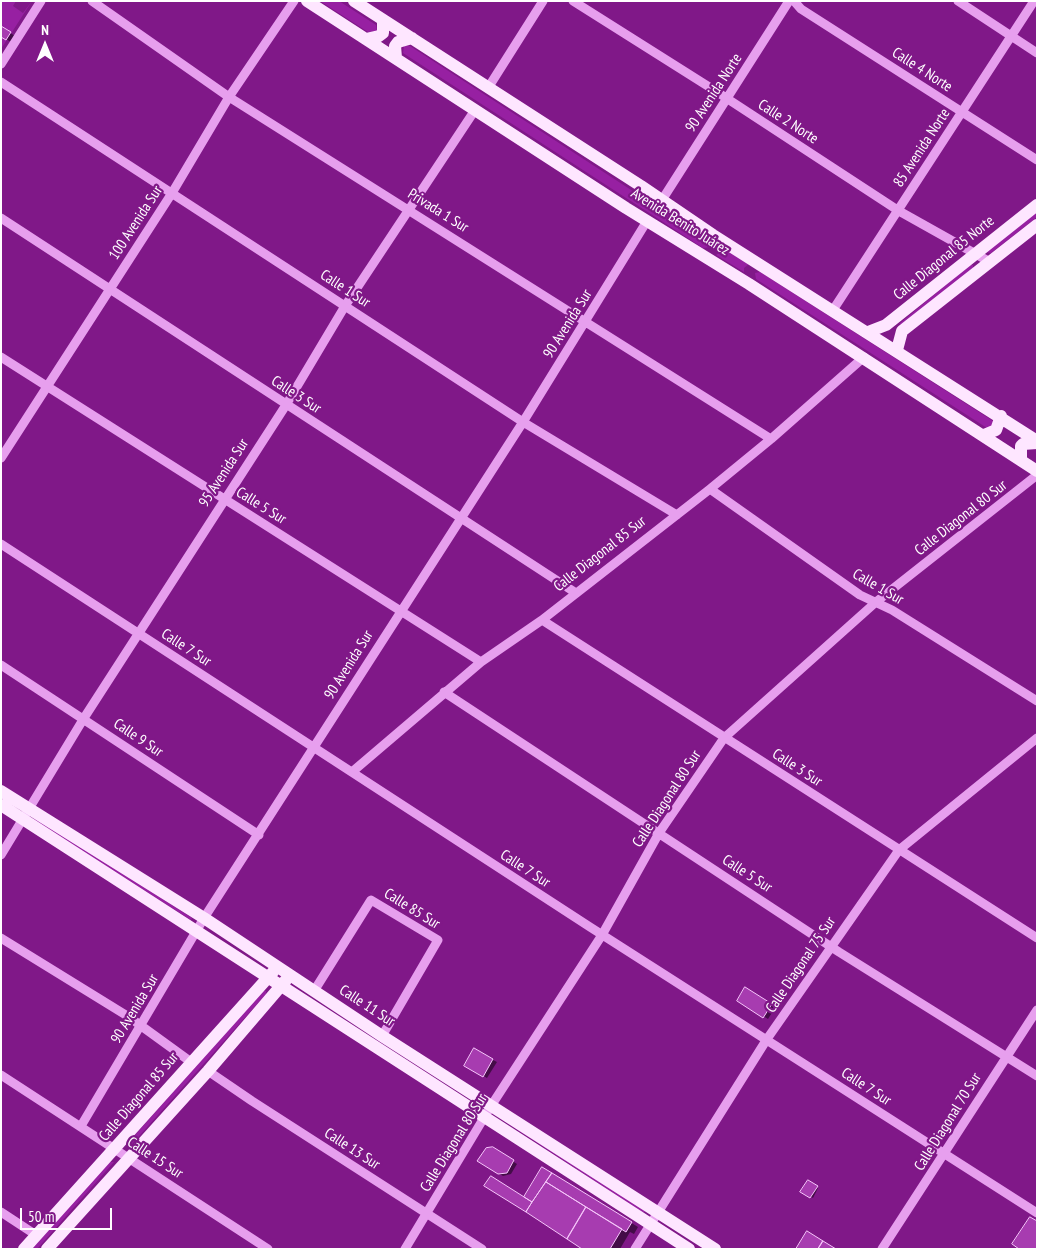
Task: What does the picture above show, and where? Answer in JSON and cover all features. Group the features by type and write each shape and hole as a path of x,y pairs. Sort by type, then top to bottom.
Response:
{"main road":[{"name":"Avenida Benito Juárez","path":"307,1 647,221 864,357 1037,470"},
{"name":"Avenida Benito Juárez","path":"354,1 713,235 897,350 1037,442"},
{"path":"366,38 379,36 383,33 383,21"},
{"path":"396,58 395,46 398,42 412,38"},
{"name":"Calle Diagonal 85 Norte","path":"868,332 886,325 1037,205"},
{"name":"Calle Diagonal 85 Norte","path":"897,350 902,331 1037,225"},
{"path":"700,253 714,251 716,248 713,235"},
{"path":"749,284 752,269 765,267"},
{"path":"984,435 996,430 1000,416"},
{"path":"1021,460 1021,446 1037,442"},
{"name":"Calle 11 Sur","path":"1,791 204,918 382,1036 650,1224 689,1249"},
{"name":"Calle 11 Sur","path":"1,805 281,987 657,1211 715,1249"},
{"name":"Calle Diagonal 85 Sur","path":"24,1249 115,1149 266,977 284,972 281,987 208,1071 128,1157 52,1247"}],"street":[{"path":"1,64 42,1"},
{"name":"Privada 1 Sur","path":"92,1 229,97 772,439"},
{"name":"100 Avenida Sur","path":"1,458 172,192 229,97 294,1"},
{"path":"488,88 543,1"},
{"name":"Calle 2 Norte","path":"573,1 899,211 990,262"},
{"name":"90 Avenida Norte","path":"662,200 789,1"},
{"name":"Calle 4 Norte","path":"794,1 801,9 1037,160"},
{"path":"958,1 1037,53"},
{"name":"85 Avenida Norte","path":"833,310 1034,1"},
{"name":"Calle 1 Sur","path":"1,82 523,422 677,515"},
{"name":"95 Avenida Sur","path":"1,854 84,718 224,498 286,405 345,306 475,110"},
{"name":"Calle 3 Sur","path":"1,218 286,405 462,516 576,593"},
{"name":"90 Avenida Sur","path":"80,1126 142,1026 204,918 523,422 647,221"},
{"name":"Calle 5 Sur","path":"1,357 481,662"},
{"name":"Calle Diagonal 85 Sur","path":"352,772 481,662 542,620 772,439 864,357"},
{"name":"Calle Diagonal 80 Sur","path":"405,1249 489,1111 602,935 659,833 724,738 876,602 1037,475"},
{"name":"Calle 1 Sur","path":"710,489 860,595 876,602 1037,702"},
{"name":"Calle 7 Sur","path":"1,544 602,935 768,1039 1037,1213"},
{"name":"Calle 3 Sur","path":"542,620 1037,938"},
{"name":"Calle 9 Sur","path":"1,665 259,835"},
{"name":"Calle 5 Sur","path":"444,692 830,946 1037,1076"},
{"name":"Calle Diagonal 75 Sur","path":"635,1249 657,1211 768,1039 830,946 899,850 1037,738"},
{"name":"Calle 85 Sur","path":"314,992 371,900 438,940 382,1036"},
{"path":"1,938 142,1026 191,1062"},
{"name":"Calle Diagonal 70 Sur","path":"882,1249 1037,1010"},
{"name":"Calle 13 Sur","path":"208,1071 482,1249"},
{"name":"Calle 15 Sur","path":"1,1075 268,1249"},
{"path":"1,1212 36,1235"}],"shaded area":[{"path":"1,1 16,1 13,6 23,13 32,1 1,49 1,37 6,40 11,32 1,26"},
{"path":"320,1 339,1 376,25 377,31 368,32"},
{"path":"404,46 410,46 711,242 711,247 703,248 403,53"},
{"path":"1037,212 1037,217 991,253 986,252"},
{"path":"722,247 749,264 744,268 744,272 716,255 722,251"},
{"path":"970,265 973,265 973,269 904,324 899,324"},
{"path":"760,272 993,421 994,427 987,428 756,279 755,273"},
{"path":"36,818 192,918 191,920 34,820"},
{"path":"263,991 266,991 266,994 132,1144 128,1143"},
{"path":"495,1115 644,1209 645,1212 642,1212"},
{"path":"109,1162 114,1162 37,1249 31,1249"}],"building":[{"path":"1,26 11,32 6,40 1,37"},
{"path":"745,987 772,1004 763,1018 737,1001"},
{"path":"474,1048 493,1059 483,1077 464,1066"},
{"path":"493,1147 514,1160 507,1173 498,1174 477,1161 486,1148"},
{"path":"542,1167 552,1173 532,1202 524,1197"},
{"path":"552,1173 632,1222 626,1232 546,1182"},
{"path":"491,1176 532,1202 526,1212 484,1186"},
{"path":"808,1180 818,1186 810,1198 800,1192"},
{"path":"546,1182 586,1207 567,1239 526,1212"},
{"path":"586,1207 622,1229 610,1249 582,1249 567,1239"},
{"path":"1030,1217 1037,1221 1037,1249 1019,1249 1012,1244"},
{"path":"807,1231 823,1241 818,1249 796,1249"},
{"path":"823,1241 836,1249 818,1249"}]}
